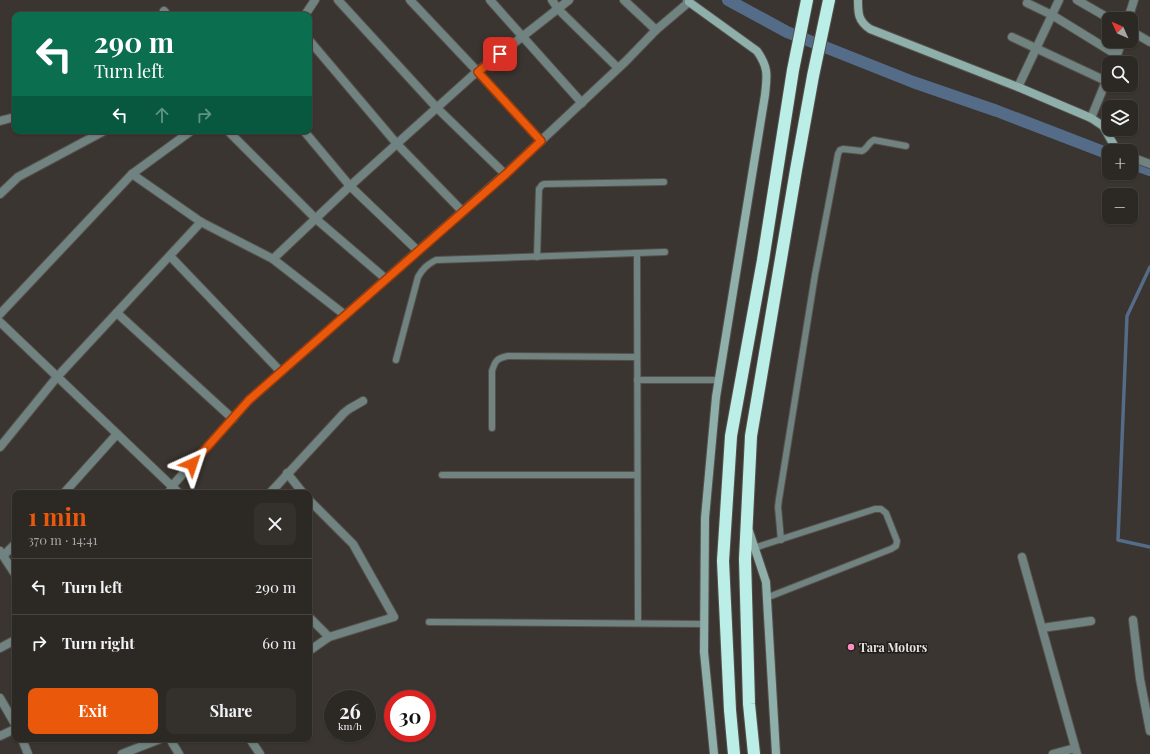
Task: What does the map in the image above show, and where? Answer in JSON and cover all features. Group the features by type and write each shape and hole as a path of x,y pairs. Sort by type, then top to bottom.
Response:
{"highway":[{"path":"734,754 730,710 723,561 731,436 763,260 793,70 807,0"},
{"path":"754,754 748,704 745,559 751,436 796,170 813,76 829,4"}],"street":[{"path":"307,12 316,0"},
{"path":"338,0 437,108 506,174"},
{"path":"410,0 541,141"},
{"path":"490,0 582,103"},
{"path":"552,0 558,9 618,68"},
{"path":"273,259 350,186 478,72 569,0"},
{"path":"624,0 656,30"},
{"path":"858,0 859,17 865,26 870,29 1018,87 1091,118 1103,126 1113,144"},
{"path":"1018,87 1059,0"},
{"path":"1077,0 1102,14"},
{"path":"1130,12 1134,0"},
{"path":"0,322 117,434 170,490 249,400 506,174 688,1 757,51 764,60 767,71 765,95 719,380 705,518 704,652 714,754"},
{"path":"1027,3 1052,15 1111,56"},
{"path":"1138,35 1150,42"},
{"path":"1012,37 1102,76"},
{"path":"312,44 397,144 463,212"},
{"path":"1091,118 1102,90"},
{"path":"0,121 12,118"},
{"path":"0,194 18,177 98,134"},
{"path":"0,314 132,174 184,134"},
{"path":"231,134 316,219 386,279"},
{"path":"307,134 350,186 418,251"},
{"path":"1138,160 1150,164"},
{"path":"132,174 201,222 273,259 346,315"},
{"path":"0,447 57,377 201,222"},
{"path":"170,256 281,372"},
{"path":"117,313 233,418"},
{"path":"273,490 349,409 363,401"},
{"path":"67,490 117,434"},
{"path":"287,473 301,490"},
{"path":"312,503 353,544 394,617 329,637 312,649"},
{"path":"747,524 766,582 776,754"},
{"path":"12,546 2,554 12,569"},
{"path":"1022,557 1076,751 1053,754"},
{"path":"312,620 329,637"},
{"path":"1133,620 1140,679 1150,728"},
{"path":"1042,628 1091,621"},
{"path":"0,648 12,642"},
{"path":"0,698 12,719"},
{"path":"0,736 12,730"},
{"path":"23,742 28,754"},
{"path":"122,754 152,742"},
{"path":"172,742 179,754"},
{"path":"252,742 260,754"}],"lane":[{"path":"781,540 778,506 779,499 815,276 839,152 843,149 862,151 874,140 906,146"},
{"path":"538,257 539,189 542,185 664,182"},
{"path":"396,360 418,277 427,264 436,260 665,252"},
{"path":"637,253 638,623"},
{"path":"492,428 492,371 494,363 501,357 637,357"},
{"path":"637,380 719,380"},
{"path":"442,475 637,475"},
{"path":"754,548 881,508 886,513 897,541 896,546 892,549 766,598"},
{"path":"429,622 705,624"}],"waterway":[{"path":"728,0 787,32 913,82 997,111 1102,151"},
{"path":"1138,166 1150,170"},
{"path":"1150,267 1127,316 1118,540 1150,547"}],"place":[{"name":"Tara Motors","path":"851,647"}],"route":[{"path":"192,464 249,400 506,174 541,141 478,72 500,54"}]}
